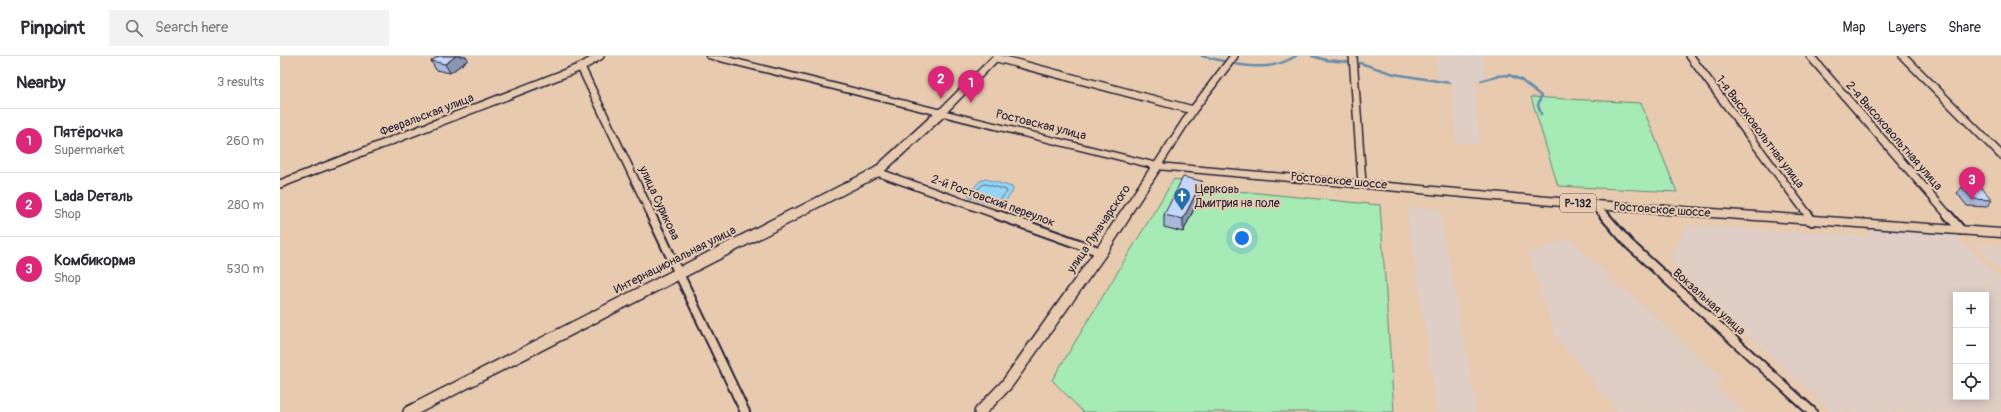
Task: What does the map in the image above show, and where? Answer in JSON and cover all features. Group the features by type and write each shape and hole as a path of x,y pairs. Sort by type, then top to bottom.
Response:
{"main road":[{"name":"Ростовская улица","path":"710,56 1157,166"},
{"path":"941,113 997,57"},
{"name":"Ростовское шоссе","path":"1157,166 1362,183 1595,205 2001,233"}],"street":[{"path":"581,67 600,56"},
{"name":"улица Луначарского","path":"980,412 1007,384 1101,252 1193,110 1234,56"},
{"path":"1353,56 1362,183"},
{"name":"1-я Высоковольтная улица","path":"1690,56 1812,221"},
{"name":"2-я Высоковольтная улица","path":"1810,56 1960,230"},
{"path":"1903,56 2001,155"},
{"path":"997,57 1193,110"},
{"name":"Февральская улица","path":"280,184 581,67"},
{"name":"улица Сурикова","path":"581,67 745,412"},
{"name":"Интернациональная улица","path":"409,412 877,172 941,113"},
{"name":"2-й Ростовский переулок","path":"877,172 1101,252"},
{"name":"Вокзальная улица","path":"1595,205 1629,244 1812,412"}],"shaded area":[{"path":"1437,56 1484,56 1486,80 1475,79 1480,145 1456,142 1453,82 1438,80"},
{"path":"1406,207 1439,209 1478,412 1438,412"},
{"path":"1687,225 1869,236 1871,228 1954,233 2001,279 2001,412 1832,412 1684,278 1670,257"},
{"path":"1570,239 1622,290 1626,289 1723,381 1715,385 1744,412 1618,412 1555,335 1528,254"},
{"path":"1975,244 2001,246 2001,270"}],"green space":[{"path":"1531,97 1641,103 1677,192 1558,186"},
{"path":"1174,179 1227,190 1380,205 1394,412 1083,412 1052,380"}],"water":[{"path":"986,179 1012,187 1013,191 1002,206 997,207 970,197 968,194 980,181"}],"building":[{"path":"439,56 456,56 445,64 431,61"},
{"path":"1183,177 1202,181 1183,219 1164,215"},
{"path":"1962,187 1982,188 1992,200 1972,199"}],"waterway":[{"path":"1202,56 1223,61"},
{"path":"1235,64 1267,66 1281,63 1296,56"},
{"path":"1312,56 1326,60 1347,62"},
{"path":"1360,63 1394,74 1450,83"},
{"path":"1481,81 1496,76 1509,75 1521,80 1541,96 1538,105 1541,114"}],"place":[{"name":"Lada Dеталь","path":"941,99"},
{"name":"Пятёрочка","path":"971,103"},
{"name":"Комбикорма","path":"1972,200"},
{"name":"Церковь Дмитрия на поле","path":"1182,211"}]}
